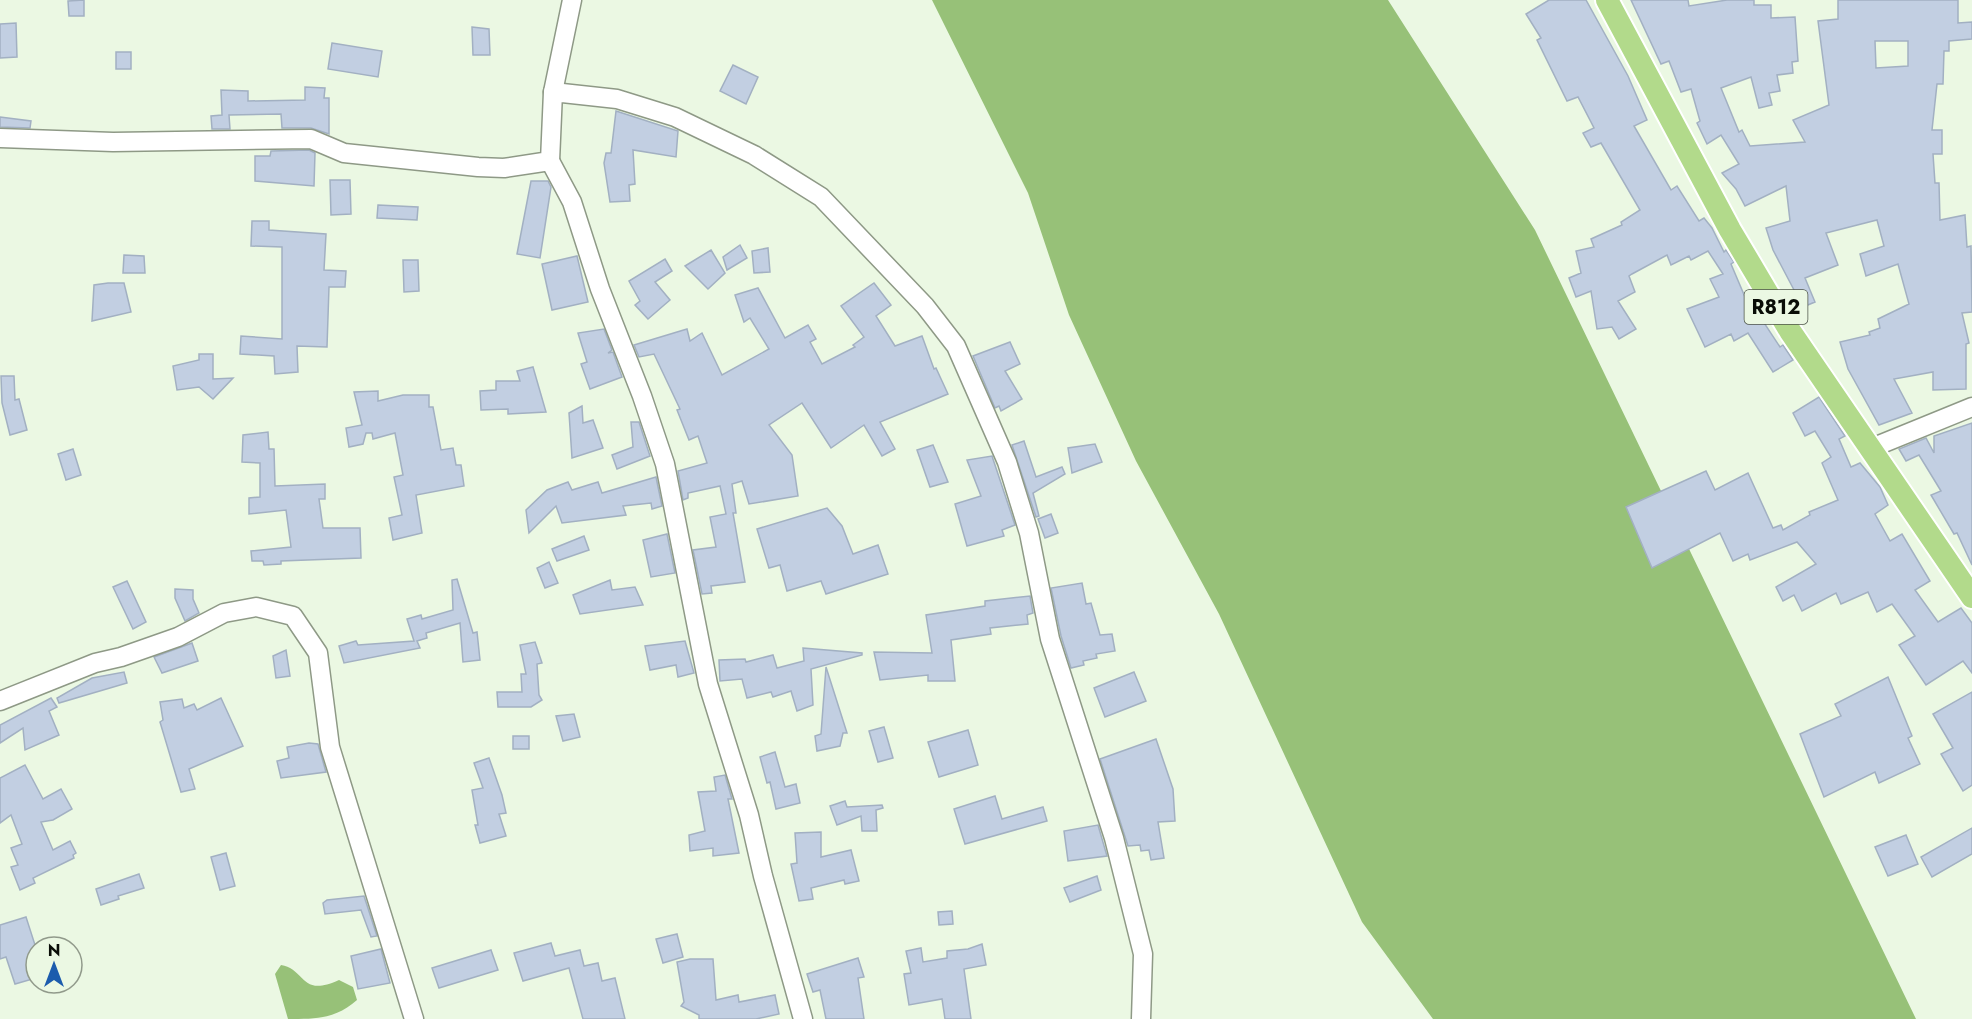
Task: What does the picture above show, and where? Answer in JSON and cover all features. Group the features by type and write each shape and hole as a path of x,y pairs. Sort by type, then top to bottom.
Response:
{"main road":[{"name":"R812","path":"1607,0 1730,231 1790,332 1972,597"}],"street":[{"path":"572,0 553,92 550,161 572,202 600,289 642,396 665,464 708,684 749,815 763,876 803,1019"},
{"path":"553,92 617,99 675,117 754,155 820,198 925,306 956,346 1007,462 1029,533 1050,639 1114,838 1143,954 1141,1019"},
{"path":"0,138 113,142 310,140 344,153 478,167 504,168 550,161"},
{"path":"1869,449 1972,407"},
{"path":"0,701 95,663 178,637 224,613 256,607 293,616 318,653 330,747 414,1019"}],"shaded area":[{"path":"932,0 1388,0 1535,230 1916,1019 1433,1019 1362,922 1219,614 1136,461 1069,315 1028,193"},
{"path":"281,965 317,986 339,980 353,987 357,1000 341,1011 325,1017 288,1019 275,974"}],"building":[{"path":"84,0 84,16 69,16 68,1"},
{"path":"1549,0 1586,0 1628,76 1647,120 1634,126 1671,190 1677,186 1699,221 1704,218 1712,228 1724,252 1726,250 1734,262 1731,264 1748,304 1751,303 1780,347 1783,345 1793,360 1773,372 1748,333 1734,341 1731,334 1705,347 1687,309 1719,297 1710,279 1723,274 1708,251 1691,260 1689,256 1671,265 1667,255 1629,276 1635,292 1618,301 1636,329 1619,339 1612,327 1597,329 1591,291 1576,297 1569,278 1581,273 1576,251 1594,247 1591,239 1622,225 1621,222 1640,210 1601,143 1591,147 1583,133 1594,128 1578,97 1567,101 1537,40 1541,38 1526,14"},
{"path":"1631,0 1688,0 1689,6 1727,0 1754,0 1754,5 1771,5 1771,18 1795,17 1798,61 1792,62 1793,73 1777,75 1780,91 1769,93 1772,105 1759,108 1751,77 1721,88 1739,132 1742,130 1750,146 1805,142 1793,120 1829,105 1818,21 1838,19 1838,0 1958,0 1958,23 1972,22 1972,39 1949,41 1949,51 1944,51 1943,84 1937,84 1932,130 1942,130 1942,154 1933,154 1935,183 1939,183 1940,220 1965,215 1967,247 1971,246 1972,312 1962,313 1969,343 1966,344 1966,389 1933,390 1933,372 1894,379 1912,413 1879,425 1848,369 1840,342 1870,335 1869,332 1880,328 1878,319 1909,304 1898,264 1866,276 1860,254 1884,246 1877,220 1826,233 1838,265 1805,278 1815,302 1803,307 1773,250 1766,228 1790,221 1786,186 1745,206 1736,189 1722,173 1739,164 1721,135 1707,144 1697,123 1700,121 1691,89 1681,92 1669,61 1661,64","holes":["1875,41 1908,41 1908,66 1876,68"]},
{"path":"16,23 17,57 0,58 0,24"},
{"path":"472,27 489,29 490,55 473,55"},
{"path":"332,43 382,51 378,77 328,69"},
{"path":"116,52 131,52 131,69 116,69"},
{"path":"733,65 758,77 746,104 720,91"},
{"path":"305,87 325,88 324,98 329,98 329,134 311,128 282,128 281,114 229,115 230,129 212,129 211,116 222,115 221,90 248,91 248,101 305,100"},
{"path":"616,111 678,131 676,157 633,150 635,184 629,185 630,201 610,202 604,163 606,153 611,153"},
{"path":"0,117 31,121 30,128 0,127"},
{"path":"309,150 315,153 314,186 255,181 255,156 270,156 271,151"},
{"path":"330,180 350,180 351,214 331,215"},
{"path":"531,181 548,181 551,187 540,258 517,254"},
{"path":"378,205 418,207 417,220 377,218"},
{"path":"252,221 269,221 269,230 326,234 324,270 346,271 345,287 329,287 327,347 297,346 298,372 275,374 274,356 240,354 241,336 282,339 282,247 251,246"},
{"path":"740,245 747,258 727,270 723,257"},
{"path":"768,248 770,272 754,273 752,251"},
{"path":"711,250 725,273 708,289 685,266"},
{"path":"124,255 144,256 145,273 123,273"},
{"path":"577,256 588,302 552,310 542,264"},
{"path":"665,259 672,271 655,282 670,300 648,319 635,305 640,301 629,281"},
{"path":"403,260 418,260 419,291 404,292"},
{"path":"124,283 131,312 92,321 94,285"},
{"path":"874,283 891,305 876,316 895,346 922,336 934,369 936,368 948,394 880,422 895,449 882,456 864,425 831,448 802,403 769,425 792,455 798,496 749,504 742,481 732,484 736,513 733,513 745,582 711,586 712,593 702,594 693,550 716,547 710,517 726,514 720,486 688,493 688,498 683,500 678,471 707,463 698,436 689,440 677,410 680,409 654,354 639,357 634,345 687,329 690,341 702,333 722,375 769,349 750,318 744,322 735,295 758,288 785,338 808,325 816,339 810,342 822,364 855,347 853,345 864,337 841,306"},
{"path":"604,329 612,350 608,353 613,352 622,377 590,389 581,364 587,362 578,333"},
{"path":"1010,342 1020,364 1005,371 1022,399 1001,411 999,406 995,408 973,356"},
{"path":"199,354 213,354 213,379 233,378 213,399 199,387 177,390 173,366 199,360"},
{"path":"533,367 546,412 508,414 508,409 481,410 480,391 496,390 496,381 520,381 517,371"},
{"path":"1,376 14,376 15,400 19,399 27,430 10,435 2,403"},
{"path":"378,391 378,401 403,395 429,395 429,407 433,407 441,450 453,448 456,465 461,465 464,486 416,495 422,533 393,540 389,518 402,515 394,477 403,475 395,433 373,439 372,433 366,433 363,444 349,447 346,428 362,425 354,392"},
{"path":"1819,397 1845,436 1839,439 1851,467 1860,463 1880,487 1888,505 1875,514 1890,541 1902,534 1930,581 1915,590 1938,622 1961,608 1972,623 1972,673 1963,661 1926,685 1899,645 1915,636 1892,604 1877,612 1868,592 1841,604 1836,593 1802,611 1794,595 1783,601 1776,587 1816,564 1797,542 1750,560 1748,554 1733,561 1720,533 1652,568 1626,507 1706,471 1715,490 1748,473 1773,528 1781,525 1783,530 1810,515 1809,512 1838,500 1822,463 1831,457 1815,431 1805,436 1793,413"},
{"path":"582,406 583,423 593,420 603,448 572,458 569,413"},
{"path":"631,422 639,422 650,456 617,469 612,455 633,447"},
{"path":"1972,423 1972,565 1957,533 1954,534 1931,495 1941,491 1919,455 1906,461 1899,449 1926,438 1934,453 1934,436"},
{"path":"268,432 269,449 274,449 275,486 325,484 325,499 319,499 323,528 360,528 361,558 281,561 281,564 264,565 263,561 252,561 251,551 291,547 286,510 249,514 249,498 260,497 260,463 242,462 243,435"},
{"path":"1024,441 1036,477 1062,467 1065,474 1033,493 1039,516 1036,517 1012,445"},
{"path":"1095,444 1102,462 1072,473 1068,448"},
{"path":"933,445 948,482 930,487 917,450"},
{"path":"73,449 81,475 66,480 58,454"},
{"path":"992,456 1015,525 1002,530 1004,536 967,546 955,504 981,496 967,460"},
{"path":"656,477 662,506 652,509 651,503 623,506 626,515 562,523 556,506 529,533 526,510 547,490 568,482 572,490 598,482 602,493"},
{"path":"827,508 842,526 853,554 878,545 888,574 826,594 821,581 787,591 780,565 769,568 757,529"},
{"path":"1051,514 1058,533 1045,538 1038,519"},
{"path":"667,534 675,573 651,577 643,540"},
{"path":"584,536 589,550 557,561 552,549"},
{"path":"549,562 558,583 545,588 537,568"},
{"path":"457,579 473,633 477,632 480,660 463,662 460,623 426,633 427,638 417,641 420,648 344,663 339,646 356,641 358,645 414,641 407,619 421,615 422,619 453,610 452,580"},
{"path":"610,580 612,590 635,587 643,605 580,614 573,595"},
{"path":"127,581 146,622 133,629 113,587"},
{"path":"1082,583 1086,604 1091,603 1100,635 1112,634 1115,651 1096,654 1097,658 1083,661 1084,665 1071,668 1061,636 1051,588"},
{"path":"175,589 193,590 193,599 199,613 185,621 175,598"},
{"path":"1030,596 1033,613 1027,615 1028,624 990,628 991,634 951,640 955,681 928,681 928,675 880,680 874,652 932,653 926,615 985,606 985,601"},
{"path":"685,641 694,673 678,677 676,665 650,670 645,646"},
{"path":"535,642 542,663 537,664 539,695 542,700 531,707 498,707 497,692 522,692 521,674 526,674 520,645"},
{"path":"192,643 198,661 162,673 154,657"},
{"path":"803,648 862,653 862,655 811,669 813,705 797,711 791,691 773,697 771,692 747,698 742,679 720,681 719,660 745,659 746,662 773,655 777,668 804,661"},
{"path":"286,650 290,676 276,678 273,656"},
{"path":"826,667 847,733 843,733 840,746 817,751 815,736 821,734"},
{"path":"124,672 127,683 59,703 57,698 92,678"},
{"path":"1134,672 1146,701 1105,717 1094,688"},
{"path":"1888,677 1912,736 1908,738 1920,764 1879,783 1875,772 1824,797 1800,734 1841,716 1835,704"},
{"path":"1972,692 1972,785 1963,791 1941,754 1953,748 1933,714"},
{"path":"51,698 57,707 49,711 59,735 25,750 23,728 0,743 0,725"},
{"path":"221,698 243,746 189,769 195,789 181,792 160,722 163,720 160,702 182,699 184,708 194,704 197,710"},
{"path":"574,714 580,737 563,741 556,716"},
{"path":"884,727 893,758 878,762 869,731"},
{"path":"968,730 978,765 939,777 928,742"},
{"path":"513,736 529,736 529,749 513,749"},
{"path":"1156,739 1173,789 1175,821 1158,822 1164,858 1151,860 1149,850 1141,851 1140,845 1128,846 1100,759"},
{"path":"309,743 318,744 326,772 281,778 277,761 289,758 287,747"},
{"path":"775,752 785,787 796,784 800,803 776,809 770,782 767,783 760,757"},
{"path":"489,758 506,813 499,814 506,836 480,843 475,825 478,825 472,790 483,788 474,763"},
{"path":"25,765 43,799 61,789 72,809 53,820 41,822 53,850 70,841 76,853 73,855 74,858 33,878 35,883 20,890 11,867 18,865 11,848 22,844 11,815 0,823 0,778"},
{"path":"725,775 732,799 728,799 739,853 713,856 713,848 690,851 689,835 705,831 698,792 716,791 714,777"},
{"path":"995,796 1002,819 1043,807 1047,821 965,844 954,809"},
{"path":"845,801 847,807 882,805 883,808 876,810 877,831 862,831 861,816 837,825 830,806"},
{"path":"1098,825 1107,856 1068,861 1064,831"},
{"path":"1972,828 1972,854 1932,877 1921,857"},
{"path":"821,832 821,857 851,850 859,881 845,884 844,880 811,888 813,899 799,901 791,864 797,863 795,833"},
{"path":"1906,835 1918,864 1888,876 1875,847"},
{"path":"226,853 235,886 220,890 211,857"},
{"path":"139,874 144,888 118,896 119,899 101,905 96,889"},
{"path":"1097,876 1101,890 1070,902 1064,888"},
{"path":"364,896 377,936 371,937 361,910 325,914 323,903 327,900"},
{"path":"952,911 953,924 939,925 938,912"},
{"path":"26,917 32,935 24,935 24,981 15,984 6,957 0,959 0,925"},
{"path":"677,934 683,957 663,963 656,939"},
{"path":"551,943 555,956 580,950 584,966 598,963 602,981 615,978 625,1019 583,1019 569,968 523,981 514,953"},
{"path":"982,944 986,965 964,969 971,1019 945,1019 942,999 909,1005 904,974 911,973 906,951 921,948 923,962 947,958 947,951 968,949"},
{"path":"381,949 390,983 358,989 351,956"},
{"path":"491,950 498,970 439,988 432,968"},
{"path":"858,958 864,977 858,978 864,1019 826,1019 820,990 813,992 807,974"},
{"path":"690,959 713,959 716,1000 738,995 739,1002 775,995 779,1014 756,1019 699,1019 699,1015 681,1006 684,1002 677,962"}]}
